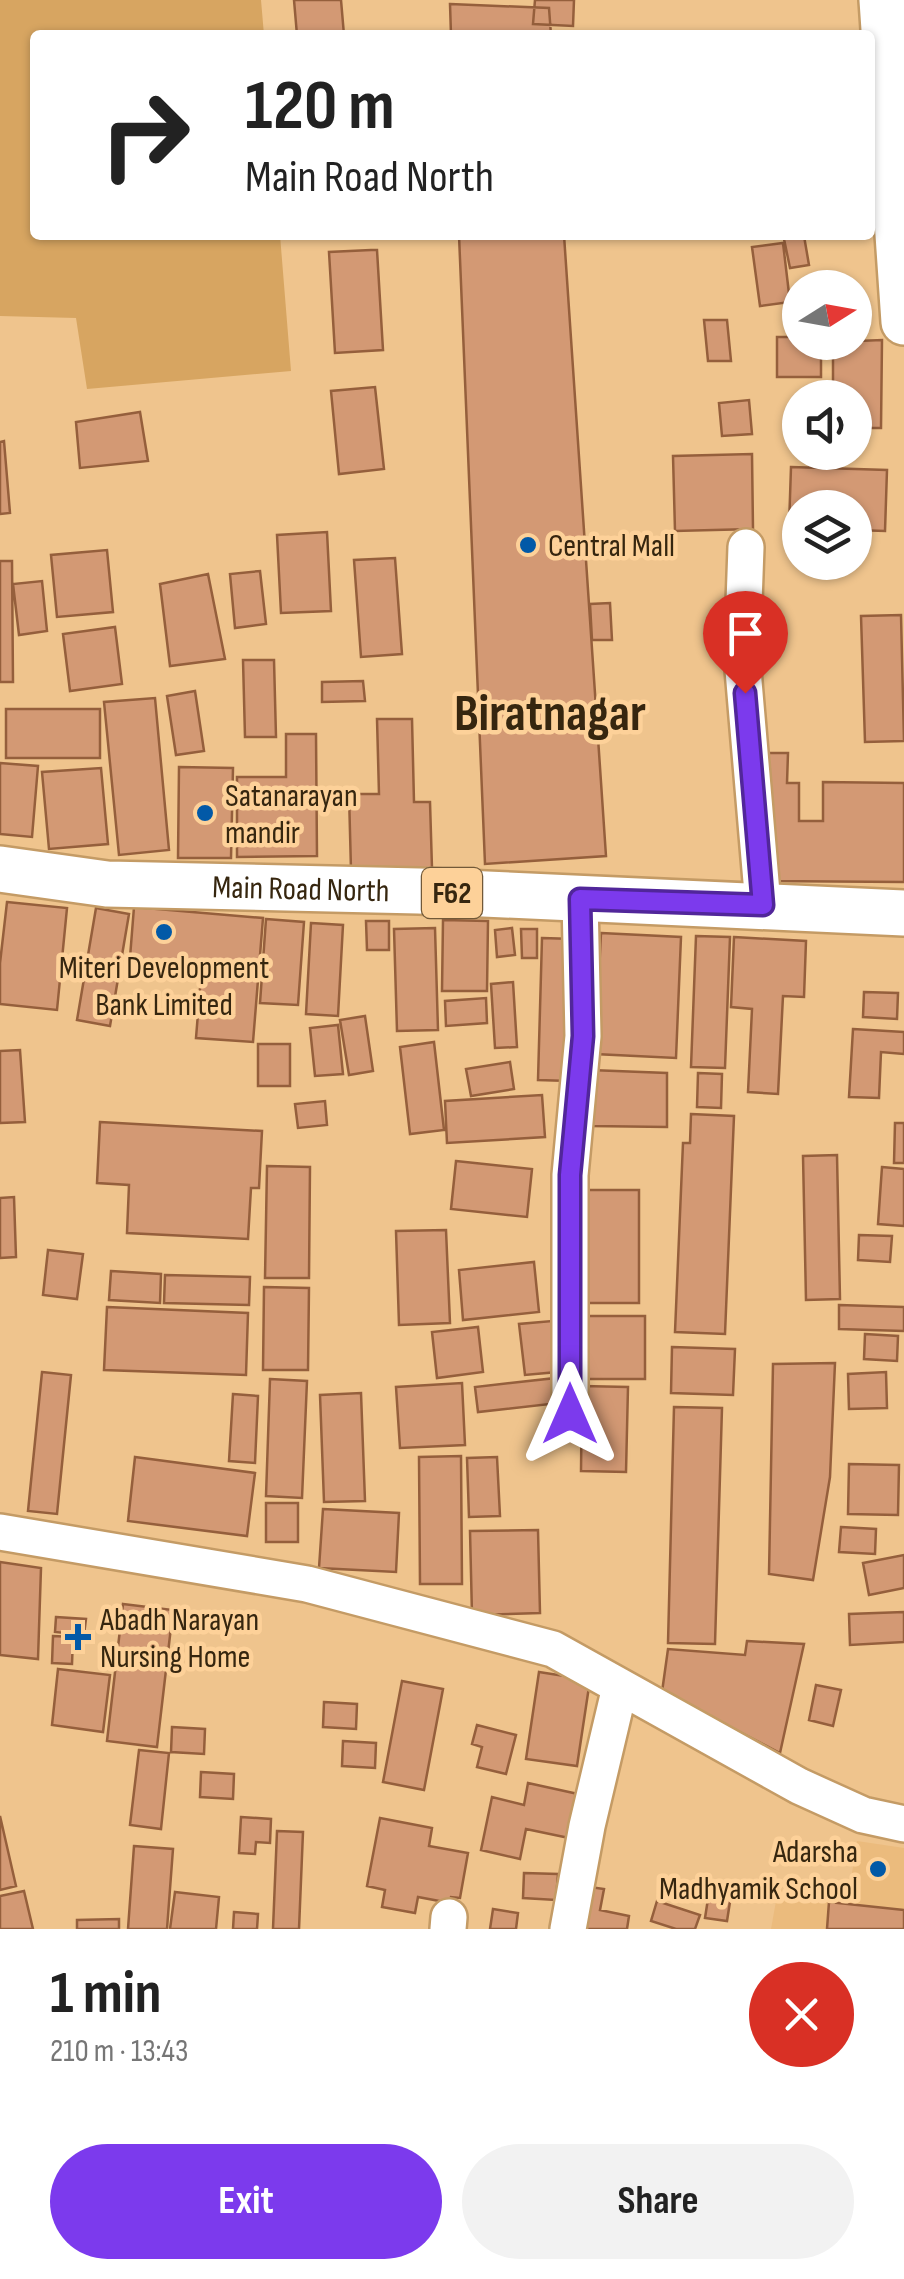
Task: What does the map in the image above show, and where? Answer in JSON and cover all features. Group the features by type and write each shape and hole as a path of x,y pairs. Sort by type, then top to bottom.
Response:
{"main road":[{"path":"882,0 904,322"},
{"name":"Main Road North","path":"0,868 108,884 419,891 904,913"}],"street":[{"path":"746,547 742,658 763,905"},
{"path":"570,1414 570,1175 583,1036 580,899"},
{"path":"0,1532 307,1584 552,1649 799,1786 863,1815 904,1824"},
{"path":"568,1929 620,1687"}],"shaded area":[{"path":"0,0 261,0 264,30 30,30 30,240 280,240 291,371 87,389 76,318 0,316"},
{"name":"Adarsha Madhyamik School","path":"857,1841 904,1848 904,1929 771,1929 778,1890 848,1898"}],"building":[{"path":"294,0 341,0 344,30 297,30"},
{"path":"535,0 574,0 573,26 533,24"},
{"path":"450,4 549,8 551,30 451,30"},
{"name":"Central Mall","path":"459,240 564,240 606,856 485,864"},
{"path":"784,240 805,240 809,265 790,268"},
{"path":"783,243 786,270 782,270 782,303 760,306 752,247"},
{"path":"377,250 383,350 335,353 329,252"},
{"path":"704,320 727,320 731,361 708,361"},
{"path":"777,337 782,337 782,360 821,360 821,377 777,377"},
{"path":"872,340 882,340 881,428 872,428 872,380 833,380 833,360 872,360"},
{"path":"375,387 384,469 339,474 331,391"},
{"path":"749,400 752,434 722,436 719,403"},
{"path":"140,412 148,461 80,468 76,422"},
{"path":"4,441 10,513 0,514 0,442"},
{"path":"752,454 753,529 675,531 673,456"},
{"path":"791,470 887,470 885,531 872,531 872,490 790,490"},
{"path":"327,532 331,611 281,613 277,535"},
{"path":"107,550 113,612 57,617 51,555"},
{"path":"395,558 402,654 361,657 354,560"},
{"path":"0,561 12,561 13,682 0,682"},
{"path":"260,571 266,624 235,628 230,574"},
{"path":"208,574 225,659 170,666 160,584"},
{"path":"42,581 47,631 19,635 13,584"},
{"path":"610,603 612,640 592,640 590,604"},
{"path":"901,615 904,741 865,742 861,616"},
{"path":"115,627 122,684 70,691 63,634"},
{"path":"243,660 274,660 276,737 245,737"},
{"path":"363,681 365,701 322,702 322,682"},
{"path":"195,691 204,751 176,755 167,696"},
{"path":"155,698 169,850 119,855 104,702"},
{"path":"6,709 100,709 100,758 6,758"},
{"path":"377,719 412,719 414,802 430,802 432,868 351,870 349,794 379,794"},
{"path":"286,734 316,734 317,856 237,857 237,777 286,777"},
{"path":"766,753 788,753 787,783 799,783 799,821 823,821 823,782 904,783 904,882 765,881"},
{"path":"0,763 38,766 32,837 0,834"},
{"name":"Satanarayan mandir","path":"179,767 233,768 231,858 178,858"},
{"path":"101,768 108,844 49,849 42,772"},
{"path":"7,902 67,908 57,1010 0,1004"},
{"path":"134,907 263,918 253,1042 196,1038 201,976 129,970"},
{"path":"96,908 129,914 110,1026 77,1020"},
{"path":"266,919 304,922 298,1005 260,1003"},
{"path":"443,920 488,921 487,991 442,991"},
{"path":"366,921 389,921 389,950 367,950"},
{"path":"311,923 343,925 338,1016 306,1014"},
{"path":"435,928 438,1030 397,1031 394,929"},
{"path":"512,928 515,955 497,957 495,930"},
{"path":"521,929 537,929 537,958 522,958"},
{"path":"601,933 681,937 676,1058 595,1054"},
{"path":"696,936 730,937 725,1068 691,1067"},
{"path":"734,937 806,941 804,997 783,996 778,1094 748,1092 752,1009 731,1007"},
{"path":"542,938 574,939 569,1081 538,1080"},
{"path":"513,982 517,1047 495,1048 491,984"},
{"path":"864,992 898,993 897,1019 863,1017"},
{"path":"486,998 487,1023 446,1026 445,1001"},
{"path":"365,1016 373,1071 349,1075 340,1020"},
{"path":"338,1025 343,1074 315,1076 310,1028"},
{"path":"853,1029 904,1032 904,1054 881,1052 879,1098 849,1097"},
{"path":"434,1042 444,1130 410,1134 400,1047"},
{"path":"258,1044 290,1044 290,1086 258,1086"},
{"path":"20,1050 25,1122 0,1123 0,1051"},
{"path":"510,1062 514,1089 471,1096 466,1069"},
{"path":"590,1070 667,1073 667,1127 591,1126"},
{"path":"698,1073 722,1074 721,1108 697,1107"},
{"path":"542,1095 545,1137 447,1143 445,1101"},
{"path":"325,1101 327,1125 298,1128 295,1104"},
{"path":"691,1114 734,1116 725,1334 675,1332 683,1143 690,1143"},
{"path":"100,1122 262,1131 259,1188 251,1188 248,1239 127,1233 129,1185 97,1183"},
{"path":"895,1123 904,1123 904,1163 894,1163"},
{"path":"837,1155 840,1299 806,1300 803,1156"},
{"path":"456,1161 532,1169 527,1217 451,1209"},
{"path":"267,1166 310,1167 309,1278 265,1278"},
{"path":"882,1167 904,1169 904,1226 878,1224"},
{"path":"582,1190 639,1190 639,1303 582,1303"},
{"path":"14,1197 16,1257 0,1258 0,1198"},
{"path":"446,1230 450,1323 399,1325 396,1231"},
{"path":"859,1235 892,1236 890,1262 858,1260"},
{"path":"48,1250 83,1254 77,1299 43,1295"},
{"path":"534,1262 539,1312 463,1320 459,1270"},
{"path":"111,1271 161,1274 160,1303 109,1300"},
{"path":"165,1275 250,1277 249,1305 164,1303"},
{"path":"264,1287 309,1288 308,1370 263,1370"},
{"path":"839,1305 904,1307 904,1331 839,1329"},
{"path":"107,1307 248,1313 246,1375 104,1370"},
{"path":"579,1316 645,1316 645,1379 579,1379"},
{"path":"552,1321 557,1372 525,1375 519,1324"},
{"path":"478,1327 483,1372 437,1378 432,1332"},
{"path":"865,1334 898,1336 897,1361 864,1359"},
{"path":"672,1347 735,1349 733,1395 671,1393"},
{"path":"835,1363 830,1477 813,1580 769,1574 773,1364"},
{"path":"42,1372 71,1375 57,1514 28,1511"},
{"path":"886,1372 887,1408 849,1409 848,1374"},
{"path":"556,1378 559,1403 478,1412 475,1387"},
{"path":"270,1379 307,1381 302,1498 266,1496"},
{"path":"462,1383 465,1445 400,1448 396,1387"},
{"path":"582,1386 628,1387 626,1472 581,1471"},
{"path":"361,1393 365,1501 324,1502 320,1395"},
{"path":"233,1394 258,1396 255,1463 229,1461"},
{"path":"674,1407 722,1408 715,1644 668,1643"},
{"path":"461,1456 462,1584 420,1584 419,1457"},
{"path":"135,1457 255,1473 247,1536 128,1521"},
{"path":"497,1457 500,1516 469,1517 467,1458"},
{"path":"849,1464 899,1465 898,1515 848,1514"},
{"path":"266,1503 298,1503 298,1542 266,1542"},
{"path":"323,1509 399,1513 396,1572 319,1568"},
{"path":"841,1527 876,1529 875,1554 839,1552"},
{"path":"538,1530 540,1613 472,1615 470,1531"},
{"path":"904,1555 904,1588 869,1595 863,1563"},
{"path":"0,1562 41,1568 38,1659 0,1655"},
{"path":"123,1604 173,1610 157,1747 107,1741"},
{"path":"904,1612 904,1642 850,1645 849,1614"},
{"path":"56,1617 86,1619 84,1635 55,1632"},
{"path":"53,1636 73,1637 72,1664 52,1663"},
{"path":"747,1641 804,1644 780,1753 662,1692 668,1649 745,1655"},
{"path":"58,1669 110,1675 103,1732 52,1725"},
{"path":"539,1672 590,1680 577,1766 526,1759"},
{"path":"402,1681 443,1689 424,1790 383,1782"},
{"path":"816,1685 841,1690 833,1726 809,1720"},
{"path":"324,1702 357,1704 356,1729 323,1727"},
{"path":"477,1725 516,1735 506,1774 477,1767 482,1747 472,1744"},
{"path":"172,1727 205,1729 204,1754 171,1752"},
{"path":"343,1741 376,1743 375,1768 342,1766"},
{"path":"139,1750 169,1753 161,1829 130,1825"},
{"path":"201,1772 234,1774 233,1799 200,1797"},
{"path":"528,1783 578,1794 569,1838 526,1829 520,1859 481,1850 492,1797 524,1805"},
{"path":"0,1816 16,1886 0,1890"},
{"path":"241,1817 271,1819 270,1843 256,1842 255,1854 239,1853"},
{"path":"380,1818 432,1828 429,1846 468,1853 460,1898 451,1897 450,1903 418,1897 415,1913 382,1907 385,1890 367,1886"},
{"path":"277,1831 303,1832 299,1929 273,1929"},
{"path":"134,1846 173,1849 167,1929 128,1929"},
{"path":"524,1873 558,1874 556,1900 523,1898"},
{"path":"583,1886 604,1889 600,1910 629,1916 627,1929 575,1929"},
{"path":"710,1886 732,1889 727,1921 705,1918"},
{"path":"24,1891 33,1929 0,1929 0,1896"},
{"path":"175,1892 219,1897 216,1929 170,1929"},
{"path":"657,1901 700,1915 695,1929 676,1929 651,1921"},
{"path":"829,1902 904,1910 904,1929 827,1929"},
{"path":"493,1909 518,1913 516,1929 490,1929"},
{"path":"234,1912 258,1914 257,1929 233,1929"},
{"path":"119,1919 119,1929 77,1929 77,1920"}],"place":[{"name":"Central Mall","path":"528,545"},
{"name":"Satanarayan mandir","path":"205,813"},
{"name":"Miteri Development Bank Limited","path":"164,932"},
{"name":"Abadh Narayan Nursing Home","path":"78,1637"},
{"name":"Adarsha Madhyamik School","path":"878,1869"}],"district":[{"name":"Biratnagar","path":"550,712"}],"route":[{"path":"570,1414 570,1175 583,1036 580,899 763,905 745,693"}]}
